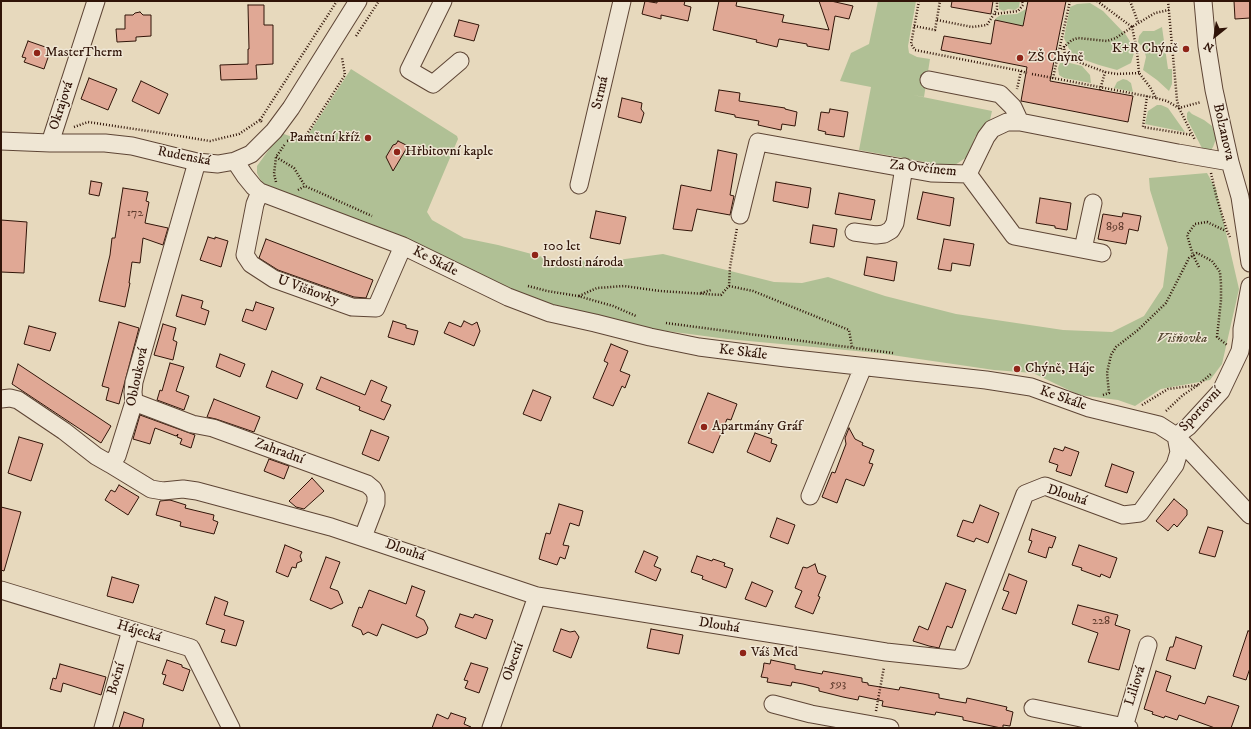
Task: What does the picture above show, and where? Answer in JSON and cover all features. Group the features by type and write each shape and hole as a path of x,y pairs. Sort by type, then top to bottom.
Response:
{"street":[{"name":"Okrajová","path":"50,143 96,1"},
{"name":"Rudenská","path":"1,141 112,144 132,146 197,162 218,164 251,154 280,136 291,108 358,1"},
{"path":"443,1 409,70 432,84 460,61"},
{"name":"Strmá","path":"579,185 622,1"},
{"name":"Bolzanova","path":"1203,1 1207,46 1214,90 1230,162 1240,197 1250,263"},
{"path":"929,80 1000,94 1017,114"},
{"name":"Za Ovčínem","path":"740,215 758,142 931,173 968,174 986,137 992,129 1007,122 1017,114 1205,158 1230,162"},
{"name":"Ke Skále","path":"235,160 260,192 403,246 508,297 550,313 595,323 650,338 699,347 986,380 1031,387 1089,408 1159,425 1176,436 1250,516"},
{"name":"Oblouková","path":"110,464 117,456 134,402 134,382 197,162"},
{"path":"854,232 876,236 891,230 894,223 904,167"},
{"path":"968,174 1014,236 1102,253"},
{"name":"U Višňovky","path":"260,192 255,204 245,255 251,264 274,279 352,307 376,308 403,246"},
{"path":"1083,249 1092,203"},
{"path":"1237,342 1242,329 1250,286"},
{"name":"Sportovní","path":"1176,436 1188,427 1221,391 1237,342"},
{"path":"810,496 863,367"},
{"path":"1,399 10,398 18,400 64,431 96,456 110,464"},
{"name":"Zahradní","path":"134,402 192,424 212,428 367,484 373,489 376,495 376,503 363,537"},
{"name":"Dlouhá","path":"110,464 151,489 163,491 183,489 197,491 331,527 538,596 886,652 961,660 1025,494 1045,486 1123,515 1140,513 1176,464 1178,452 1176,436"},
{"name":"Hájecká","path":"1,590 191,648 231,728"},
{"name":"Obecní","path":"491,728 538,596"},
{"name":"Boční","path":"103,728 130,630"},
{"name":"Liliová","path":"1033,708 1127,727 1148,646"},
{"path":"773,704 808,721 874,725 890,728"}],"path":[{"path":"260,120 337,1"},
{"path":"354,40 379,1"},
{"path":"919,1 911,44 915,50 1027,73"},
{"path":"914,26 935,30 940,1"},
{"path":"937,20 972,28 987,25 995,14 997,9 997,1"},
{"path":"995,14 1001,12 1018,12 1023,5 1022,1"},
{"path":"1053,78 1070,1"},
{"path":"1097,1 1132,27 1137,51 1139,73 1150,86 1156,98"},
{"path":"1130,1 1138,22"},
{"path":"1147,96 1143,126 1192,135 1179,108 1177,100 1168,1"},
{"path":"1058,50 1072,40 1078,38 1106,41 1116,38 1138,22 1155,13 1169,10"},
{"path":"1064,46 1066,56 1105,72 1117,74 1139,73"},
{"path":"279,185 276,182 274,174 280,136 303,138 307,134 345,75 341,59 346,52"},
{"path":"1017,114 1021,71"},
{"path":"1101,88 1105,72"},
{"path":"1032,74 1166,100 1179,108"},
{"path":"276,157 294,168 305,186 379,219"},
{"path":"1205,158 1210,170 1227,231 1233,240"},
{"path":"294,192 305,186"},
{"path":"578,296 597,288 624,286 660,291 721,295 729,286 730,267 740,215"},
{"path":"1199,267 1193,255 1187,235 1195,224 1207,222 1227,231"},
{"path":"1108,398 1100,395 1109,393 1107,373 1111,355 1116,348 1138,330 1166,303 1188,258 1197,253 1212,261 1220,272 1221,292 1217,337 1237,342"},
{"path":"522,285 578,296 613,306 638,317"},
{"path":"729,286 753,291 850,330 852,347"},
{"path":"698,294 711,290"},
{"path":"660,322 895,353"},
{"path":"1222,350 1237,342"},
{"path":"1159,425 1162,415 1183,395 1216,370"},
{"path":"1138,408 1168,389 1198,385"},
{"path":"874,725 886,652"}],"green space":[{"path":"878,1 916,1 908,46 909,53 917,57 930,59 924,97 913,95 992,111 990,120 975,137 967,157 952,167 859,150 871,87 840,81 851,53 869,44"},
{"path":"999,1 1020,1 1019,7 1015,10 1008,9 1004,11 999,9"},
{"path":"1090,3 1103,11 1126,35 1131,43 1134,53 1131,63 1117,70 1076,57 1070,51 1064,38 1070,7 1077,4"},
{"path":"1026,9 1023,26 995,20 1001,15 1017,14"},
{"path":"1162,27 1168,69 1172,69 1172,84 1169,91 1143,70 1146,57 1144,49 1138,42 1139,36 1143,31 1154,31"},
{"path":"1060,63 1070,63 1082,66 1090,75 1091,83 1064,78 1059,75 1058,68"},
{"name":"Višňovka","path":"351,69 457,136 458,139 427,212 432,220 464,238 498,245 554,260 610,261 663,254 774,282 802,283 828,277 885,296 956,314 1063,330 1112,332 1144,316 1163,287 1168,248 1150,190 1149,178 1207,173 1216,189 1239,289 1222,364 1210,380 1161,389 1135,406 1118,400 1079,395 1033,373 994,370 878,353 727,339 644,328 558,308 506,291 265,185 260,179 257,173 257,166 281,133 304,141"},
{"path":"1123,79 1131,83 1133,92 1114,88 1117,82"},
{"path":"1157,105 1168,108 1185,132 1145,124 1148,111"},
{"path":"1189,111 1212,126 1216,139 1211,150 1204,152 1187,119 1187,113"}],"building":[{"path":"645,1 657,3 657,1 685,1 684,5 691,7 688,21 661,15 661,19 642,14"},
{"path":"719,1 737,1 736,6 784,15 782,22 829,30 819,1 831,1 853,6 849,19 835,16 829,50 779,39 777,47 756,42 757,40 713,30"},
{"path":"952,1 993,1 991,14 951,7"},
{"name":"ZŠ Chýně","path":"1028,1 1066,1 1050,81 1133,96 1128,122 1021,101 1027,67 941,50 944,36 991,44 995,20 1023,26"},
{"path":"1234,1 1250,1 1250,18 1235,19"},
{"path":"248,5 264,5 264,25 273,25 273,64 256,65 257,79 221,80 220,65 248,64"},
{"path":"140,12 143,15 151,15 151,36 136,37 136,41 117,42 116,29 125,29 125,15 133,15"},
{"path":"459,20 479,25 474,41 454,36"},
{"name":"MasterTherm","path":"28,41 51,49 44,69 24,62 26,58 22,57"},
{"path":"89,78 117,89 108,110 81,99"},
{"path":"141,81 168,94 159,114 132,101"},
{"path":"719,90 740,93 739,101 785,108 797,112 795,126 782,124 781,130 758,125 759,121 735,117 735,115 715,111"},
{"path":"622,98 642,103 641,109 644,113 641,123 618,117"},
{"path":"830,109 848,112 844,137 825,134 826,132 818,130 821,112 829,113"},
{"name":"Hřbitovní kaple","path":"398,141 408,146 393,171 386,157 393,145"},
{"path":"718,150 737,154 730,195 734,196 730,215 697,209 692,231 673,229 681,185 711,191"},
{"path":"91,181 102,183 99,196 89,194"},
{"path":"776,182 811,188 808,208 773,201"},
{"path":"123,188 148,192 146,201 149,202 145,223 168,228 163,245 143,238 140,263 132,262 130,283 125,307 99,301 110,255 112,238 115,238"},
{"path":"923,192 954,198 950,226 917,219"},
{"path":"839,193 875,200 871,220 835,214"},
{"path":"1040,198 1071,203 1067,230 1055,228 1055,226 1036,223"},
{"path":"596,211 626,217 620,244 590,238"},
{"path":"1123,213 1141,216 1138,231 1129,229 1126,244 1098,239 1103,214 1122,217"},
{"path":"1,220 27,222 24,273 1,272"},
{"path":"813,225 837,229 834,247 810,243"},
{"path":"208,237 215,239 215,237 228,241 221,267 200,260"},
{"path":"266,239 373,280 366,298 354,297 278,270 259,258"},
{"path":"944,239 974,244 970,266 952,263 951,271 938,269"},
{"path":"867,257 897,262 894,281 864,275"},
{"path":"182,295 203,301 201,308 209,311 205,325 176,316"},
{"path":"256,302 274,308 266,330 242,321 246,309 253,311"},
{"path":"393,321 406,325 406,328 418,331 414,345 388,337"},
{"path":"464,321 472,325 477,322 480,331 474,346 444,333 449,322 461,327"},
{"path":"119,322 139,328 119,404 106,400 109,388 102,386"},
{"path":"163,324 176,328 173,340 177,342 173,360 154,355"},
{"path":"29,326 56,333 50,351 24,344"},
{"path":"611,344 628,351 620,371 630,375 625,388 622,386 613,406 593,398 608,363 604,361"},
{"path":"220,354 245,364 240,377 216,367"},
{"path":"170,363 184,367 176,391 189,396 184,410 157,400 160,390 162,391"},
{"path":"18,364 111,426 101,443 12,384"},
{"path":"272,371 303,384 297,399 266,387"},
{"path":"321,377 365,395 371,380 387,387 381,401 391,405 384,420 359,410 360,407 316,389"},
{"path":"533,390 551,397 541,421 523,414"},
{"name":"Apartmány Gráf","path":"708,393 737,404 731,420 727,419 713,453 688,443"},
{"path":"214,399 260,417 254,432 207,417"},
{"path":"140,415 195,435 191,448 180,444 182,439 177,437 178,434 176,436 155,428 150,444 133,439"},
{"path":"849,428 855,439 863,443 862,445 874,450 869,463 873,464 864,486 846,479 837,503 822,497 832,472 835,473 846,444 845,438"},
{"path":"371,430 389,437 379,461 362,454"},
{"path":"755,433 772,439 771,443 777,445 770,462 747,452"},
{"path":"19,437 43,444 31,481 8,473"},
{"path":"1065,447 1079,452 1071,476 1056,471 1058,465 1049,462 1054,448 1063,451"},
{"path":"269,459 289,466 284,479 264,471"},
{"path":"1112,464 1134,472 1127,493 1105,486"},
{"path":"312,478 324,491 304,509 296,507 289,501"},
{"path":"119,485 139,497 128,515 105,500 111,490 115,492"},
{"path":"1174,499 1187,510 1187,515 1177,527 1174,524 1168,531 1156,521"},
{"path":"170,500 186,505 185,508 214,515 213,520 218,522 214,534 180,526 181,522 156,515 160,501"},
{"path":"559,504 583,511 579,526 570,523 563,545 569,546 565,559 560,557 557,565 539,559 546,533 550,534"},
{"path":"980,505 999,513 988,543 976,538 974,542 957,536 963,520 973,523"},
{"path":"1,507 21,512 4,571 1,570"},
{"path":"777,518 795,525 788,544 770,537"},
{"path":"1208,527 1223,531 1215,557 1199,553"},
{"path":"1032,529 1056,537 1052,548 1049,547 1046,558 1028,552 1032,541 1029,540"},
{"path":"285,545 302,552 300,556 302,561 297,563 296,568 292,567 288,577 276,572"},
{"path":"1079,545 1117,558 1110,578 1101,574 1100,577 1072,565"},
{"path":"644,551 658,557 654,566 661,569 656,581 635,572"},
{"path":"697,556 712,561 713,559 725,563 724,566 733,569 726,588 702,579 703,576 691,572"},
{"path":"326,557 340,562 330,588 338,591 343,603 331,609 310,600"},
{"path":"815,564 818,573 826,576 813,614 795,607 802,591 795,588 803,567 807,568"},
{"path":"1009,574 1027,581 1016,614 1002,609 1009,592 1003,590"},
{"path":"112,577 139,585 133,603 107,596"},
{"path":"752,582 773,591 766,607 745,599"},
{"path":"946,583 966,590 952,628 947,626 939,648 913,641 919,626 928,630"},
{"path":"412,586 425,591 416,616 424,620 428,628 426,634 417,638 382,624 377,636 368,632 363,635 361,630 352,626 359,607 362,608 369,590 406,604"},
{"path":"215,597 228,602 224,615 244,621 236,646 221,642 225,630 206,624"},
{"path":"1078,605 1118,615 1115,625 1130,630 1119,670 1088,662 1098,633 1072,624"},
{"path":"460,614 473,618 475,614 493,620 486,639 455,627"},
{"path":"561,629 570,632 575,631 579,637 571,658 553,651"},
{"path":"651,629 683,635 679,654 647,648"},
{"path":"1248,631 1250,631 1250,668 1246,680 1233,676"},
{"path":"1176,637 1202,646 1195,669 1166,660 1170,647 1173,647"},
{"path":"167,660 182,665 182,667 190,670 183,691 163,684 166,675 162,674"},
{"path":"771,660 795,665 795,669 822,674 823,671 862,678 862,682 868,683 868,685 899,690 900,687 939,694 939,698 960,702 966,703 967,698 1007,707 1006,710 1013,712 1010,726 1003,725 1003,728 1001,728 963,720 963,717 936,712 935,715 882,706 883,701 859,696 858,700 843,697 819,691 819,688 792,682 791,686 767,682 768,678 761,677 764,663 770,664"},
{"path":"471,663 488,668 479,693 465,688 468,681 464,680"},
{"path":"60,664 106,677 101,695 63,683 61,692 50,689 53,678 56,679"},
{"path":"1156,671 1171,676 1166,691 1205,704 1208,696 1239,706 1231,728 1215,728 1179,715 1177,720 1165,716 1164,718 1152,714 1153,712 1144,709"},
{"path":"124,712 144,719 142,728 119,728"},
{"path":"451,713 466,718 464,724 471,727 432,728 437,714 448,719"}],"place":[{"name":"K+R Chýně","path":"1186,49"},
{"name":"MasterTherm","path":"37,53"},
{"name":"ZŠ Chýně","path":"1020,58"},
{"name":"Pamětní kříž","path":"368,138"},
{"name":"Hřbitovní kaple","path":"397,152"},
{"name":"100 let hrdosti národa","path":"535,255"},
{"name":"Chýně, Háje","path":"1017,369"},
{"name":"Apartmány Gráf","path":"704,427"},
{"name":"Váš Med","path":"743,653"}]}
